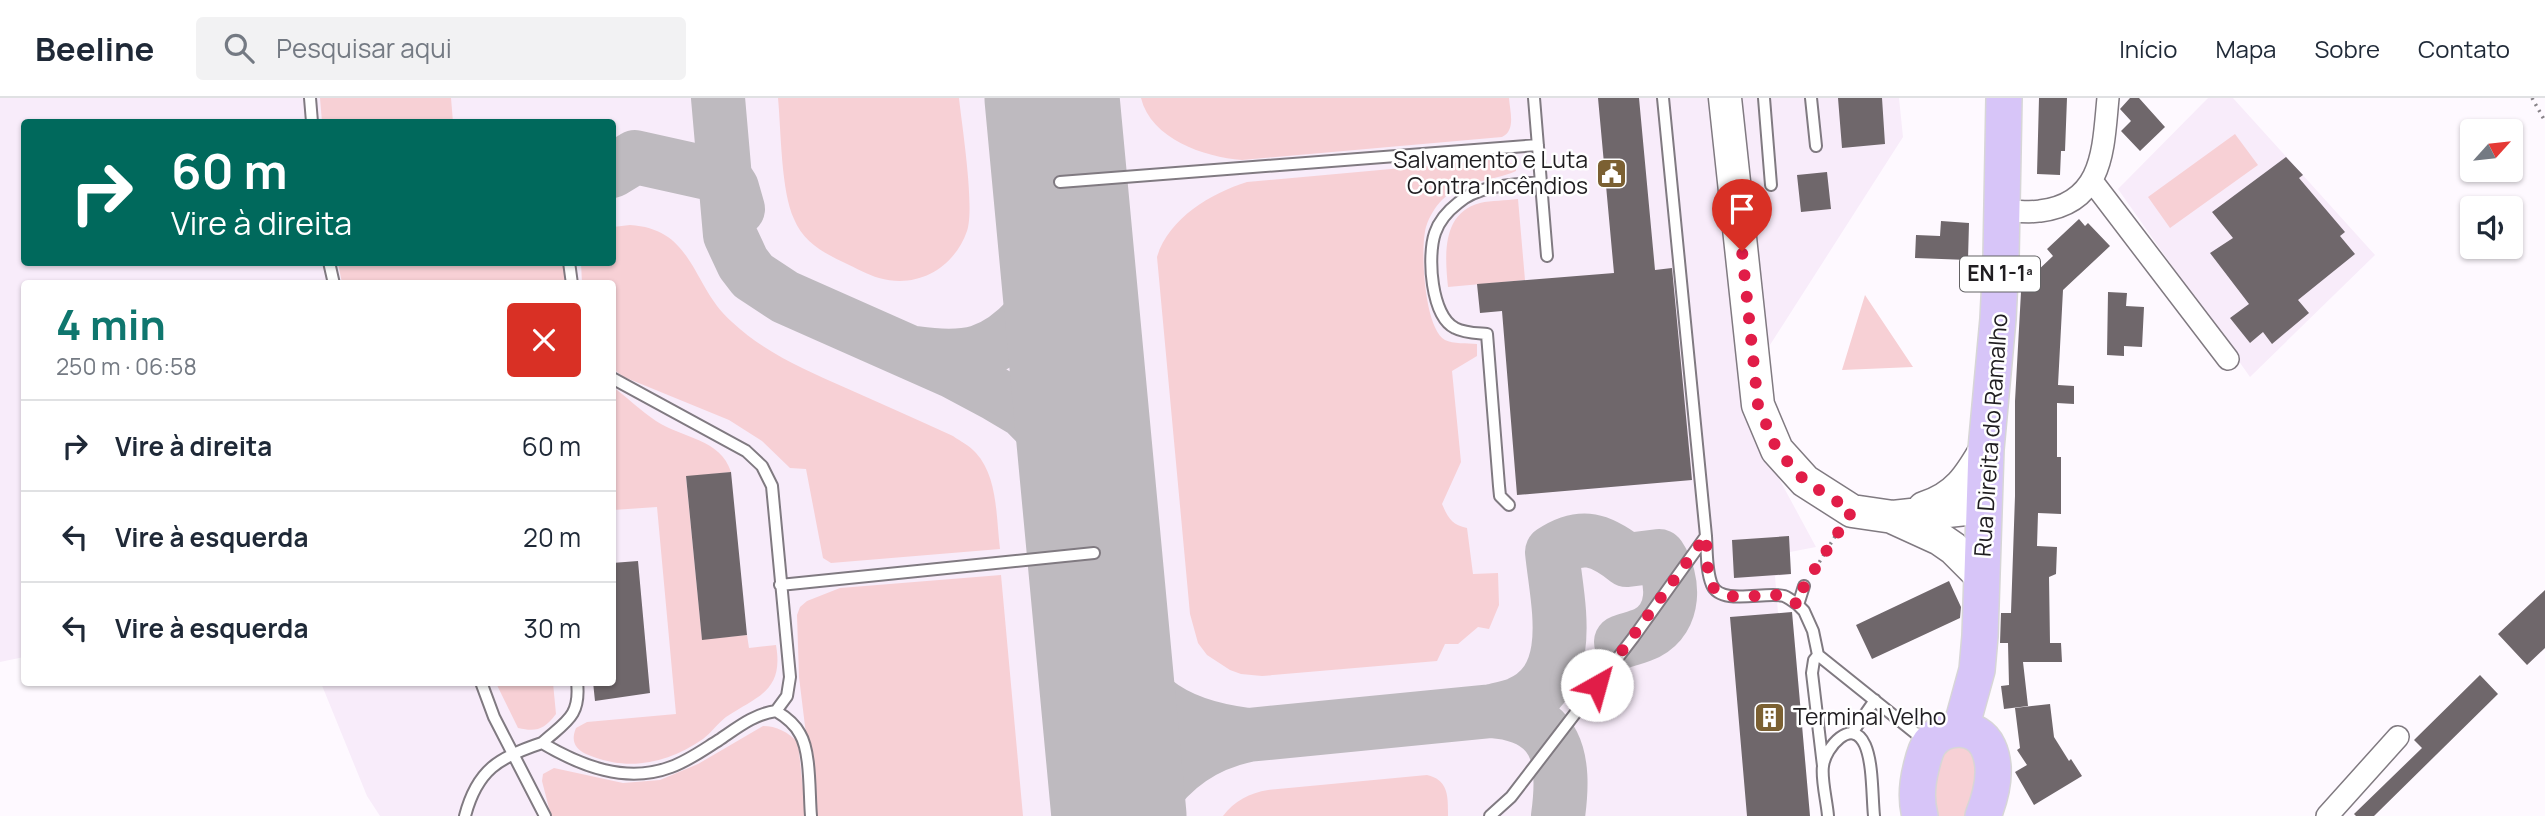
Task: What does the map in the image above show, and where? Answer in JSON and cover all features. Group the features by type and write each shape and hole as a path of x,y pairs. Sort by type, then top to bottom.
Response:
{"main road":[{"name":"Rua Direita do Ramalho","path":"1961,728 1977,670 1980,636 1986,449 1998,319 2004,98"},
{"path":"1920,816 1919,774 1929,744 1945,731 1961,728 1976,733 1989,748 1995,807"}],"street":[{"path":"1725,98 1758,405 1777,450 1805,481 1852,511 1893,517 1984,507"},
{"path":"2001,210 2037,212 2055,208 2078,197 2092,181 2100,164 2105,142 2108,98"},
{"path":"2092,181 2228,359"},
{"path":"1893,517 1931,506 1953,495 1969,478 1986,449"},
{"path":"1893,517 1947,543 1982,577"},
{"path":"2327,816 2398,737"}],"lane":[{"path":"310,98 312,119"},
{"path":"1534,98 1547,256"},
{"path":"1663,98 1713,587 1718,593 1727,596 1784,596 1798,605 1804,611 1818,655 1929,744"},
{"path":"1764,98 1771,185"},
{"path":"1811,98 1816,146"},
{"path":"1060,182 1538,145"},
{"path":"1509,505 1500,496 1487,334 1454,328 1441,315 1435,296 1432,249 1440,225 1459,201 1476,191 1541,181"},
{"path":"542,743 567,758 596,769 622,773 657,772 689,759 754,718 776,711 787,696 790,677 772,486 762,466 746,451 616,380"},
{"path":"1490,816 1511,797 1633,638 1706,536"},
{"path":"780,586 1094,553"},
{"path":"1798,605 1804,586"},
{"path":"1818,655 1814,660 1812,673 1828,816"},
{"path":"482,686 494,717 545,816"},
{"path":"465,816 470,797 496,762 512,753 542,743 575,712 579,698 578,686"},
{"path":"1852,733 1875,700"},
{"path":"776,711 789,720 801,734 805,746 811,816"},
{"path":"1823,766 1838,738 1845,733 1852,733 1863,741 1867,752 1874,816"}],"path":[{"path":"2532,98 2545,121"},
{"path":"1804,586 1852,511"}],"shaded area":[{"path":"0,98 1709,98 1743,412 1816,547 1790,552 1791,574 1775,576 1778,613 1792,612 1810,816 380,816 367,796 322,686 616,686 616,280 21,280 21,658 0,662"},
{"path":"320,98 451,98 453,119 322,119"},
{"path":"778,98 959,98 970,204 967,231 953,256 944,265 921,278 893,281 862,271 815,246 798,227 786,193"},
{"path":"1141,98 1509,98 1511,125 1502,137 1242,160 1196,150 1167,135 1156,125"},
{"path":"1735,98 1899,98 1903,137 1761,359"},
{"path":"2208,98 2233,98 2375,255 2250,377 2118,189"},
{"path":"2235,134 2258,165 2170,228 2148,197"},
{"path":"1501,159 1516,165 1516,171 1468,185 1450,193 1439,203 1426,227 1423,252 1428,305 1438,333 1448,341 1477,344 1477,356 1452,371 1461,462 1442,504 1451,520 1467,528 1473,574 1498,573 1499,605 1489,629 1478,627 1458,644 1445,644 1437,661 1262,676 1230,670 1207,655 1198,643 1190,614 1157,257 1163,243 1181,219 1193,209 1219,193 1247,182"},
{"path":"1518,199 1525,280 1448,287 1448,238 1458,216 1467,208 1480,203"},
{"path":"630,225 651,229 668,237 680,248 719,308 745,333 772,352 953,436 974,450 992,485 1000,549 831,563 823,558 806,469 790,468 762,441 729,420 624,377 616,371 616,280 582,280 581,266 616,266 616,227"},
{"path":"339,266 563,266 565,280 341,280"},
{"path":"1865,295 1913,367 1842,370"},
{"path":"616,389 656,421 700,440 719,452 726,461 731,472 686,477 702,639 747,635 749,648 776,645 776,673 766,690 758,697 726,717 689,748 646,763 601,760 576,746 576,728 587,722 676,714 657,507 616,510"},
{"path":"1001,575 1023,816 816,816 799,677 797,615 800,607 807,601 840,588"},
{"path":"497,686 553,686 556,714 548,724 539,729 518,728"},
{"path":"763,726 782,730 798,743 806,816 551,816 542,781 543,774 554,768 623,783 660,780 698,764"},
{"path":"1949,740 1980,752 1972,816 1932,816 1928,787"},
{"path":"1427,775 1440,781 1446,790 1448,816 1223,816 1243,799 1268,790"}],"building":[{"path":"1598,98 1639,98 1655,270 1672,268 1692,480 1517,495 1502,311 1480,313 1477,284 1614,273"},
{"path":"1838,98 1882,98 1885,144 1842,148"},
{"path":"2039,98 2067,98 2065,151 2061,151 2060,175 2037,174"},
{"path":"2130,98 2139,98 2165,127 2140,151 2121,131 2131,121 2120,109"},
{"path":"2286,157 2303,175 2299,178 2345,232 2340,236 2355,254 2298,300 2309,313 2272,344 2263,332 2250,343 2230,318 2249,304 2210,253 2233,238 2212,212"},
{"path":"1827,172 1831,209 1801,212 1797,175"},
{"path":"2079,219 2085,226 2088,223 2110,246 2063,290 2058,385 2074,386 2074,404 2057,403 2061,514 2038,513 2037,546 2057,547 2056,574 2049,577 2050,643 2061,643 2062,662 2023,662 2028,706 2004,709 2001,686 2009,685 2008,643 2000,643 2001,613 2011,613 2015,401 2022,274 2034,274 2053,256 2047,249"},
{"path":"1941,221 1969,223 1968,260 1915,258 1916,235 1940,236"},
{"path":"2108,292 2127,293 2126,306 2144,307 2142,347 2124,346 2124,356 2107,355"},
{"path":"731,472 747,635 702,640 686,476"},
{"path":"1789,536 1791,574 1734,578 1732,540"},
{"path":"638,561 650,693 595,701 593,686 616,686 616,563"},
{"path":"1949,581 1961,607 1960,618 1872,659 1856,625"},
{"path":"2545,590 2545,648 2527,665 2498,634"},
{"name":"Terminal Velho","path":"1792,612 1810,816 1747,816 1730,617"},
{"path":"2480,675 2498,694 2374,816 2356,816 2354,814 2422,748 2414,740"},
{"path":"2050,704 2054,737 2082,776 2034,805 2015,772 2027,765 2017,750 2020,748 2015,708"}],"taxiway":[{"path":"718,98 730,235 743,263 753,276 785,297 952,371 1024,411 1047,434 1066,463 1093,537"},
{"path":"616,169 635,157 725,177 732,188 738,209"},
{"path":"915,353 947,356 979,352 1004,339 1028,318 1046,294 1056,267 1062,203"},
{"path":"1141,816 1161,786 1185,763 1199,753 1231,740 1248,735 1492,711 1518,704 1537,692 1549,677 1556,658 1559,637 1552,552 1573,542 1582,540 1600,543 1627,560 1659,556 1664,566 1670,598 1663,618 1647,633 1621,642"},
{"path":"1100,616 1124,666 1154,701 1194,723 1248,735"},
{"path":"1492,711 1531,721 1544,731 1553,744 1560,776 1558,816"}],"runway":[{"path":"1052,98 1119,816"}],"place":[{"name":"Salvamento e Luta Contra Incêndios","path":"1611,173"},
{"name":"Terminal Velho","path":"1770,717"}],"route":[{"path":"1597,685 1706,536 1710,576 1718,593 1727,596 1784,596 1798,605 1804,586 1852,511 1805,481 1777,450 1758,405 1742,251"}]}
